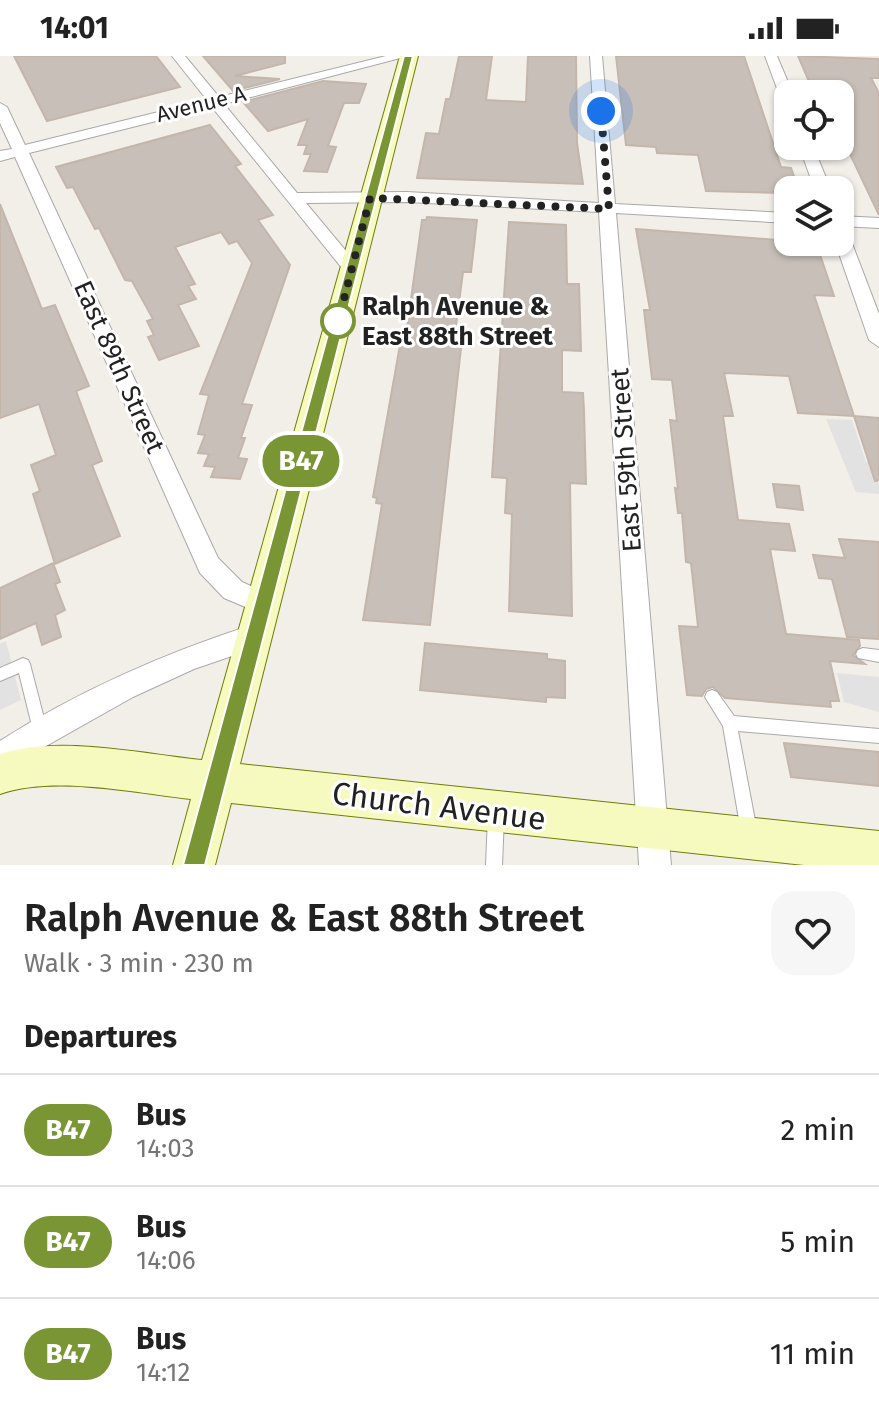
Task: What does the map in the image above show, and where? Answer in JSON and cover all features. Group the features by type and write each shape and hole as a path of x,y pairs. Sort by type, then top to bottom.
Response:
{"main road":[{"path":"194,865 409,56"},
{"name":"Church Avenue","path":"0,774 15,769 78,767 217,781 497,813 654,848 750,839 879,852"}],"street":[{"path":"178,56 352,269"},
{"name":"Avenue A","path":"10,153 214,100 402,56"},
{"name":"East 59th Street","path":"596,56 654,848"},
{"path":"771,56 780,80"},
{"name":"East 89th Street","path":"0,107 10,153 209,565 233,590 264,604"},
{"path":"293,198 370,198 774,217"},
{"path":"854,222 879,223"},
{"path":"848,256 879,340"},
{"path":"0,758 40,731 197,653 255,636"}],"lane":[{"path":"863,654 879,656"},
{"path":"0,675 23,664 40,731"},
{"path":"712,697 730,723 750,839"},
{"path":"730,723 879,736"},
{"path":"494,865 497,813"}],"shaded area":[{"path":"826,419 852,420 866,462 879,463 879,494 856,492"},
{"path":"6,641 21,700 0,710 0,644"},
{"path":"837,673 879,677 879,712 844,702"}],"building":[{"path":"14,56 156,56 180,87 47,121"},
{"path":"203,56 285,56 285,63 235,76 280,79 233,91"},
{"path":"459,56 492,56 486,100 526,102 528,56 576,56 577,143 583,184 417,178 426,133 439,134"},
{"path":"616,56 744,56 774,146 774,160 779,160 781,167 791,168 794,176 774,176 774,193 706,191 698,155 657,153 656,147 626,145"},
{"path":"798,56 879,59 879,78 871,78 879,93 879,215 853,160 854,80 808,80"},
{"path":"323,81 366,84 359,103 344,103 328,146 336,147 327,172 304,171 311,154 304,154 307,145 298,145 308,119 268,131 243,102"},
{"path":"210,125 241,164 235,166 273,215 258,220 290,265 242,404 252,405 241,438 245,438 238,458 247,459 240,479 211,477 215,467 204,466 209,454 198,453 205,435 198,434 209,395 200,394 252,263 237,241 229,244 221,232 175,247 195,284 188,286 196,299 178,305 199,346 159,360 148,337 154,335 147,321 153,319 132,281 125,280 99,228 95,229 73,187 67,188 56,167"},
{"path":"0,204 42,309 55,305 89,386 76,391 102,461 92,465 120,536 55,564 33,494 40,491 31,465 56,455 39,404 0,418"},
{"path":"427,217 477,220 471,272 463,272 456,326 462,327 461,348 430,625 363,620 382,504 376,503 377,498 373,497 403,328 407,328 422,220"},
{"path":"509,222 566,225 567,284 579,284 581,351 562,350 562,392 583,393 584,411 586,484 570,483 572,616 509,611 512,514 505,513 507,478 492,477"},
{"path":"636,229 774,240 774,256 820,256 834,296 814,295 854,416 798,413 789,376 724,373 733,416 723,416 738,520 789,524 795,551 770,549 786,634 859,640 860,646 853,655 865,664 830,661 839,701 830,701 831,707 725,698 713,687 706,689 702,696 687,695 679,626 698,627 691,563 686,562 682,513 678,513 675,488 678,489 670,420 677,421 672,380 652,379 644,310 650,310"},
{"path":"854,416 879,418 879,480 875,481"},
{"path":"773,484 799,486 803,510 777,507"},
{"path":"839,539 879,542 879,639 847,637 832,579 819,578 813,555 845,558"},
{"path":"53,563 60,582 55,584 65,610 55,615 61,637 42,645 36,623 0,639 0,588"},
{"path":"425,643 547,654 547,659 565,661 565,698 546,697 546,702 420,690"},
{"path":"784,743 879,752 879,786 791,777"}],"bus line":[{"name":"B47","path":"194,865 409,56"}],"place":[{"name":"Ralph Avenue & East 88th Street","path":"338,321"}],"route":[{"path":"338,321 336,330 370,198 407,197 609,209 601,111"}]}
